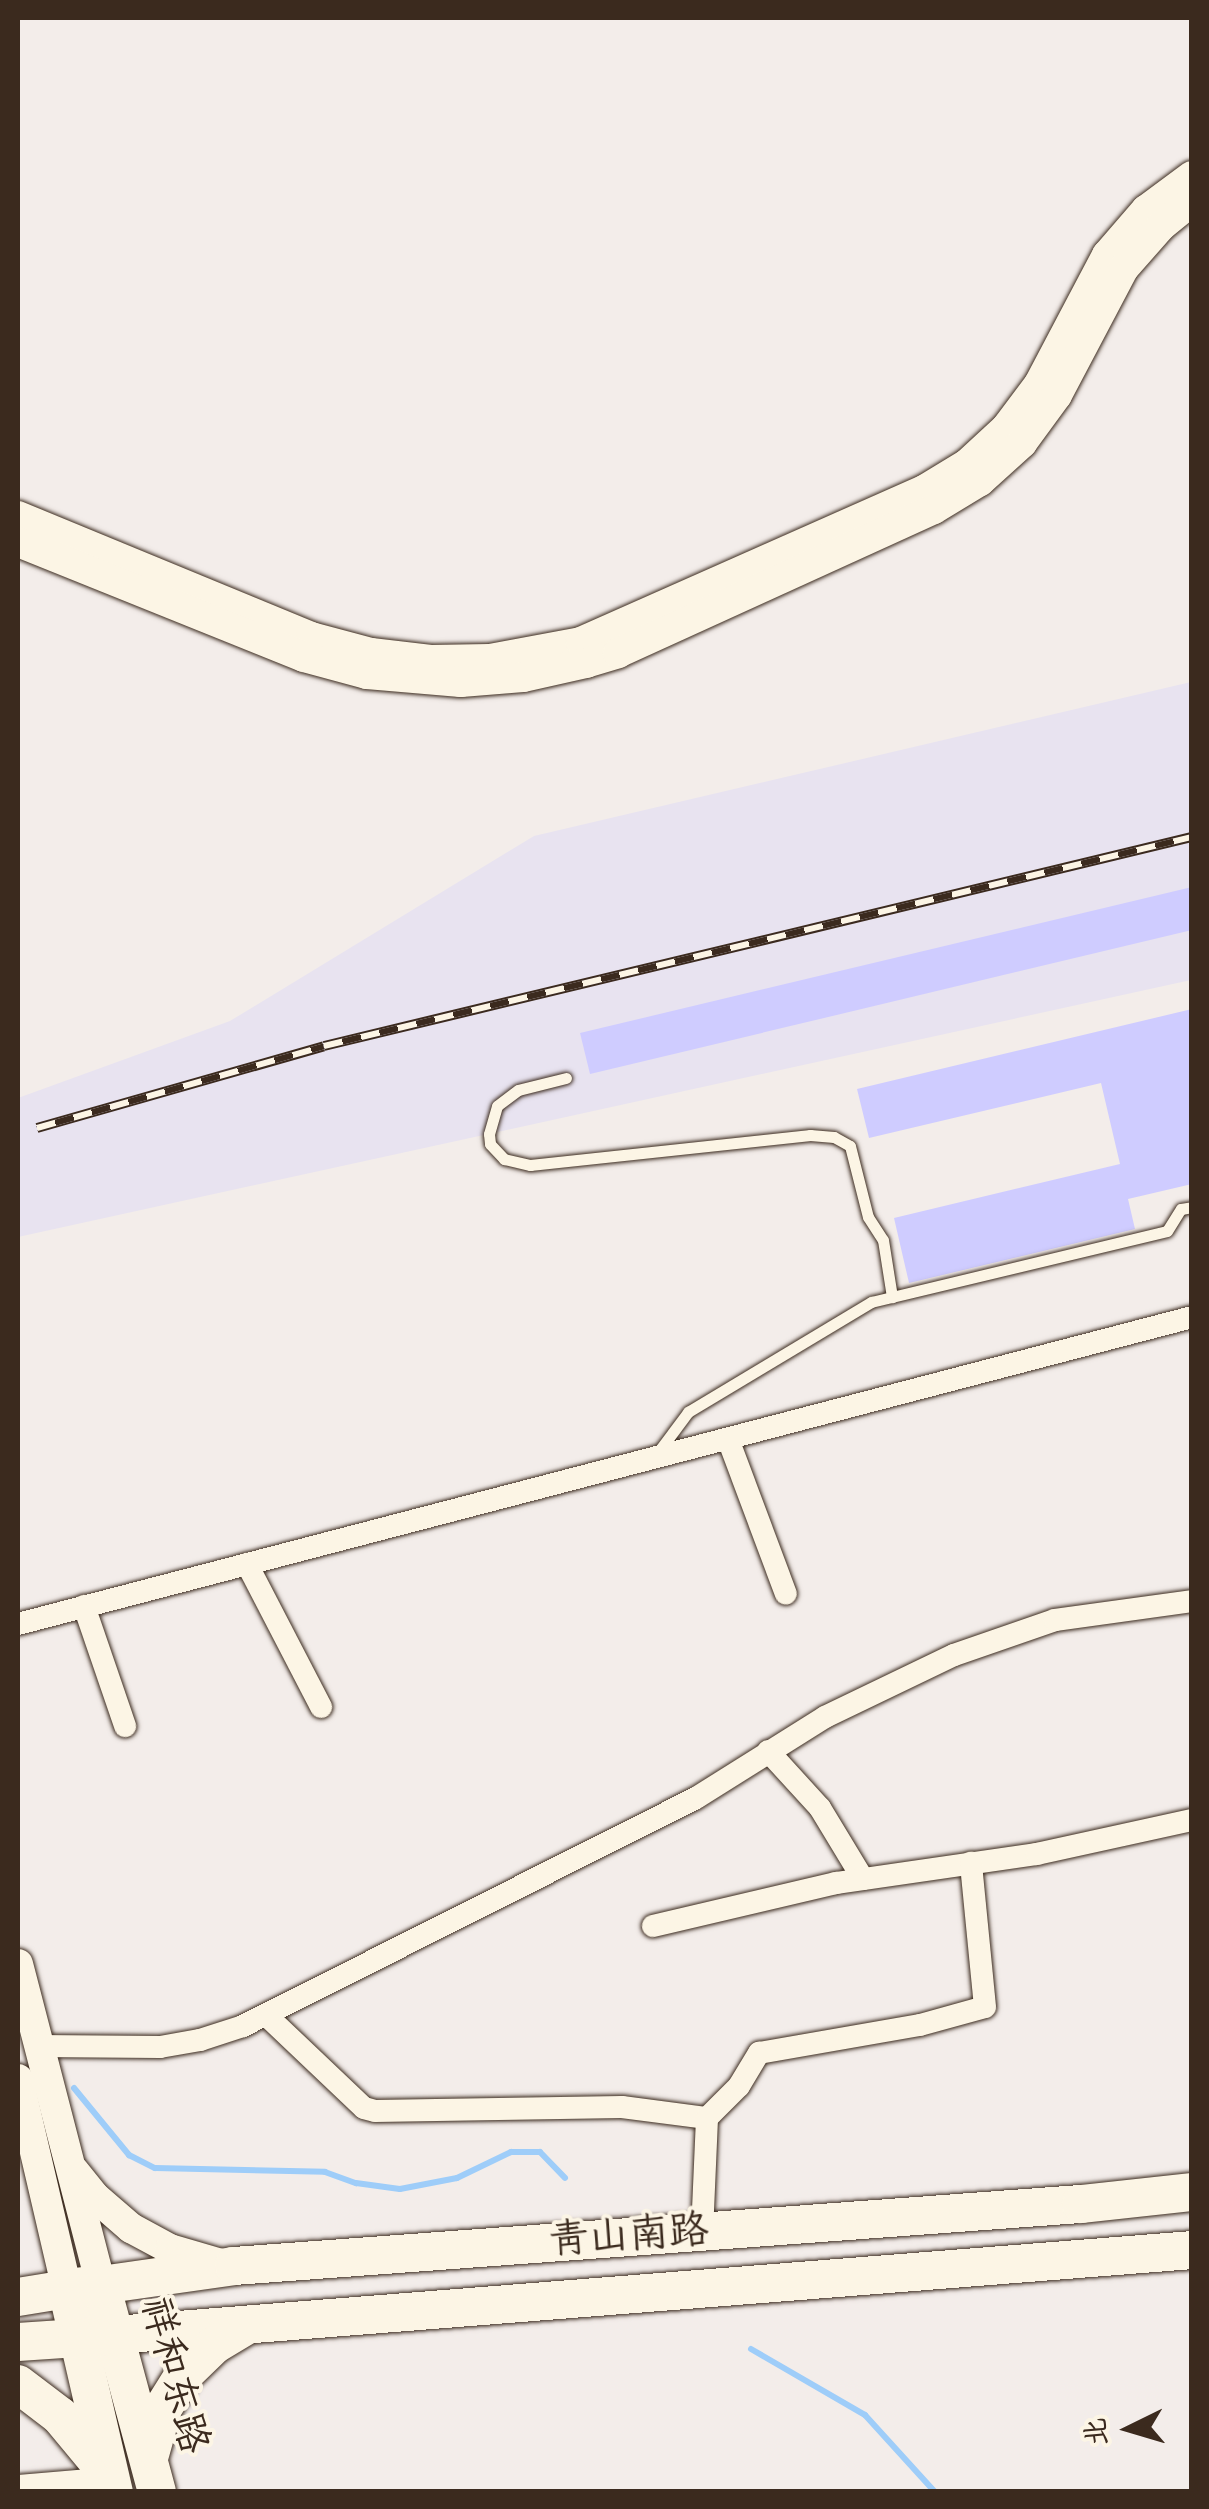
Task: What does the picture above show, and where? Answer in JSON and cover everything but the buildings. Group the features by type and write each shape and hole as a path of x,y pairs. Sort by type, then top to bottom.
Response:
{"main road":[{"name":"青山南路","path":"18,2296 234,2266 702,2233 1192,2192"},
{"name":"青山南路","path":"18,2342 1192,2250"},
{"name":"祥和东路","path":"84,2287 96,2336 113,2485"},
{"path":"153,2476 163,2408 184,2374 214,2345 250,2324"},
{"name":"祥和东路","path":"96,2336 153,2476"},
{"path":"18,2384 60,2416 113,2485"}],"street":[{"path":"18,516 311,637 371,653 431,660 490,659 581,642 610,633 924,490 967,464 1006,428 1039,384 1106,255 1146,210 1192,176"},
{"path":"18,542 304,657 368,674 477,682 586,663 618,653 934,509 980,481 1040,420 1124,268 1161,226 1192,202"},
{"path":"18,1624 1192,1317"},
{"path":"728,1438 786,1594"},
{"path":"247,1564 321,1707"},
{"path":"38,2046 180,2044 220,2035 696,1798 768,1750 876,1690 1018,1631 1055,1620 1192,1601"},
{"path":"84,1606 125,1726"},
{"path":"768,1750 820,1808 863,1879"},
{"path":"653,1926 863,1879 971,1864 1192,1820"},
{"path":"702,2233 707,2118 739,2086 764,2050 920,2026 985,2007 971,1864"},
{"path":"18,1964 64,2156 84,2287"},
{"path":"266,2015 364,2108 375,2111 622,2107 707,2118"},
{"path":"18,2079 28,2121 84,2287"},
{"path":"18,2178 28,2121"},
{"path":"64,2156 94,2196 131,2228 191,2257 234,2266"},
{"path":"18,2486 113,2485"}],"lane":[{"path":"566,1078 518,1090 497,1106 490,1144 504,1159 530,1165 810,1135 834,1138 850,1146 868,1217 883,1240 892,1296"},
{"path":"653,1458 688,1412 851,1312 892,1296 1168,1231 1181,1209 1192,1206"}],"shaded area":[{"path":"1191,682 1191,980 18,1237 18,1098 230,1021 534,836"}],"waterway":[{"path":"74,2088 129,2155 155,2168 325,2172 356,2183 400,2189 457,2178 511,2152 540,2152 565,2178"},
{"path":"751,2349 865,2415 935,2492"}],"railway":[{"path":"37,1128 324,1046 1192,837"}]}
